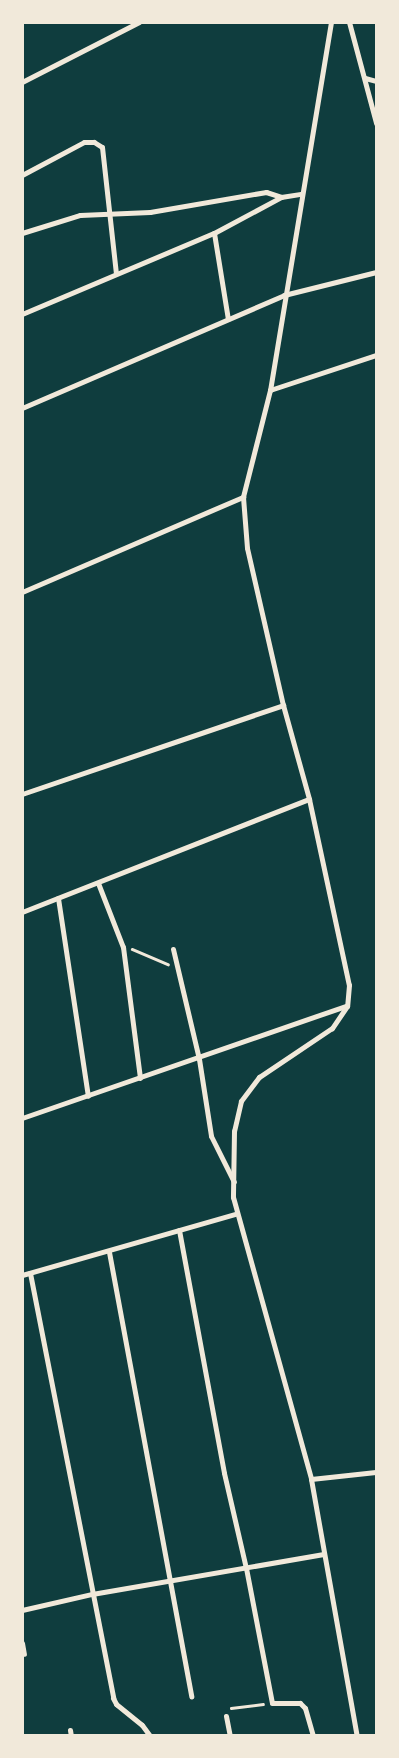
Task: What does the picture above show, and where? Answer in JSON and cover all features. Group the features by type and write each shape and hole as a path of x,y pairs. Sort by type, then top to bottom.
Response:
{"street":[{"path":"22,82 140,22"},
{"path":"331,22 284,295 270,390 243,497 247,548 283,705 309,799 349,986 347,1006 332,1028 248,1088 236,1116 234,1182 235,1214 310,1479 356,1736"},
{"path":"349,22 376,123"},
{"path":"365,78 376,81"},
{"path":"22,175 84,142 98,143 103,151 108,213 116,273"},
{"path":"22,233 59,219 108,213 150,212 266,192 281,197"},
{"path":"22,314 214,233 281,197 301,194"},
{"path":"214,233 228,319"},
{"path":"22,408 284,295 376,272"},
{"path":"270,390 376,355"},
{"path":"22,592 243,497"},
{"path":"22,794 283,705"},
{"path":"22,912 309,799"},
{"path":"98,883 123,947 140,1078"},
{"path":"58,898 88,1096"},
{"path":"173,949 199,1060 211,1136 234,1182"},
{"path":"22,1118 199,1060 347,1006"},
{"path":"22,1275 109,1252 235,1214"},
{"path":"179,1230 224,1473 246,1568 272,1703 300,1703 306,1708 312,1736"},
{"path":"109,1252 191,1696"},
{"path":"30,1273 92,1594 116,1704 142,1725 150,1736"},
{"path":"310,1479 376,1472"},
{"path":"22,1610 92,1594 324,1554"},
{"path":"22,1643 24,1654"},
{"path":"226,1716 230,1736"}],"path":[{"path":"123,947 176,968"},
{"path":"226,1716 233,1707 272,1703"}]}
